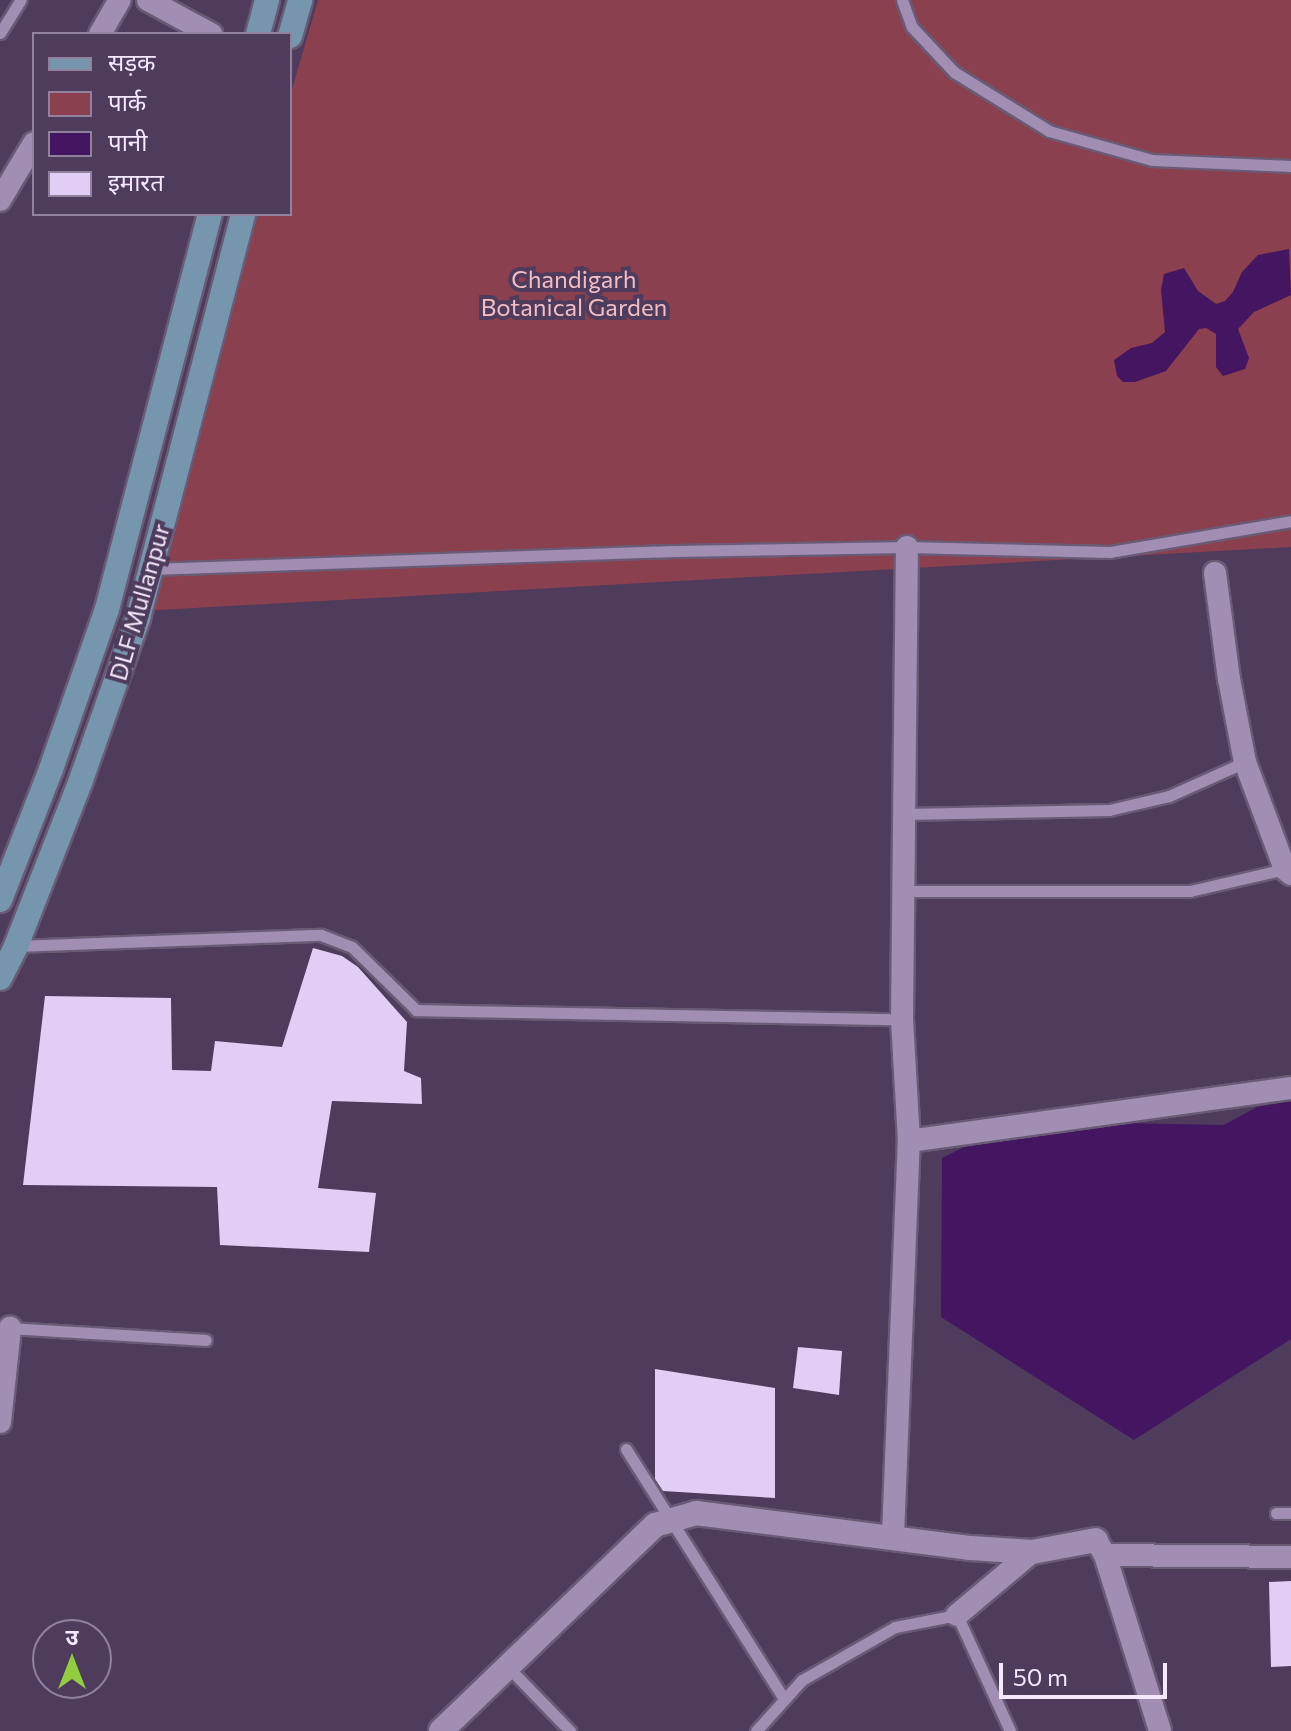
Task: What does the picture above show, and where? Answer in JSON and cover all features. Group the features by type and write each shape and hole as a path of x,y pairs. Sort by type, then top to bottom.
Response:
{"main road":[{"path":"259,32 267,0"},
{"path":"291,32 300,0"},
{"name":"DLF Mullanpur","path":"0,900 51,769 107,609 209,216"},
{"name":"DLF Mullanpur","path":"0,978 16,946 86,765 138,618 242,216"}],"street":[{"path":"101,32 120,0"},
{"path":"148,0 207,32"},
{"path":"0,200 32,146"},
{"path":"893,1535 909,1141 902,1019 907,547"},
{"path":"1215,573 1229,679 1245,762 1288,872"},
{"path":"909,1141 1291,1088"},
{"path":"0,1422 10,1328"},
{"path":"441,1731 655,1525 696,1513 893,1535 971,1548 1032,1552 1100,1547 1291,1557"},
{"path":"1100,1547 1160,1731"},
{"path":"957,1615 1032,1552"}],"lane":[{"path":"0,33 21,0"},
{"path":"902,0 912,27 954,72 1049,131 1152,160 1291,166"},
{"path":"150,569 419,558 907,547 1110,552 1291,521"},
{"path":"904,814 1109,810 1169,796 1245,762"},
{"path":"904,891 1190,891 1288,872"},
{"path":"16,946 321,935 352,947 416,1010 902,1019"},
{"path":"10,1328 206,1340"},
{"path":"626,1449 784,1699"},
{"path":"1276,1513 1291,1513"},
{"path":"756,1731 802,1680 895,1627 957,1615 1010,1731"},
{"path":"507,1666 570,1731"}],"green space":[{"name":"Chandigarh Botanical Garden","path":"318,0 1291,0 1291,547 141,611 255,216 292,216 292,89"}],"water":[{"path":"1289,249 1291,295 1254,312 1238,329 1249,358 1245,369 1223,376 1216,367 1216,334 1206,328 1199,329 1166,371 1135,382 1123,382 1117,376 1114,360 1131,348 1152,343 1165,332 1161,290 1164,274 1184,268 1198,291 1216,304 1225,301 1233,292 1242,272 1258,255"},
{"path":"1291,1101 1291,1339 1134,1440 941,1317 942,1158 1016,1121 1224,1125 1257,1107"}],"building":[{"path":"313,948 342,956 358,967 407,1022 404,1071 421,1078 422,1104 332,1101 318,1188 376,1193 369,1252 220,1245 217,1187 23,1185 45,996 171,998 172,1070 211,1071 215,1041 282,1047"},
{"path":"798,1347 842,1351 839,1395 793,1388"},
{"path":"655,1369 775,1388 775,1498 663,1491 655,1479"},
{"path":"1291,1581 1291,1666 1271,1667 1269,1582"}]}
